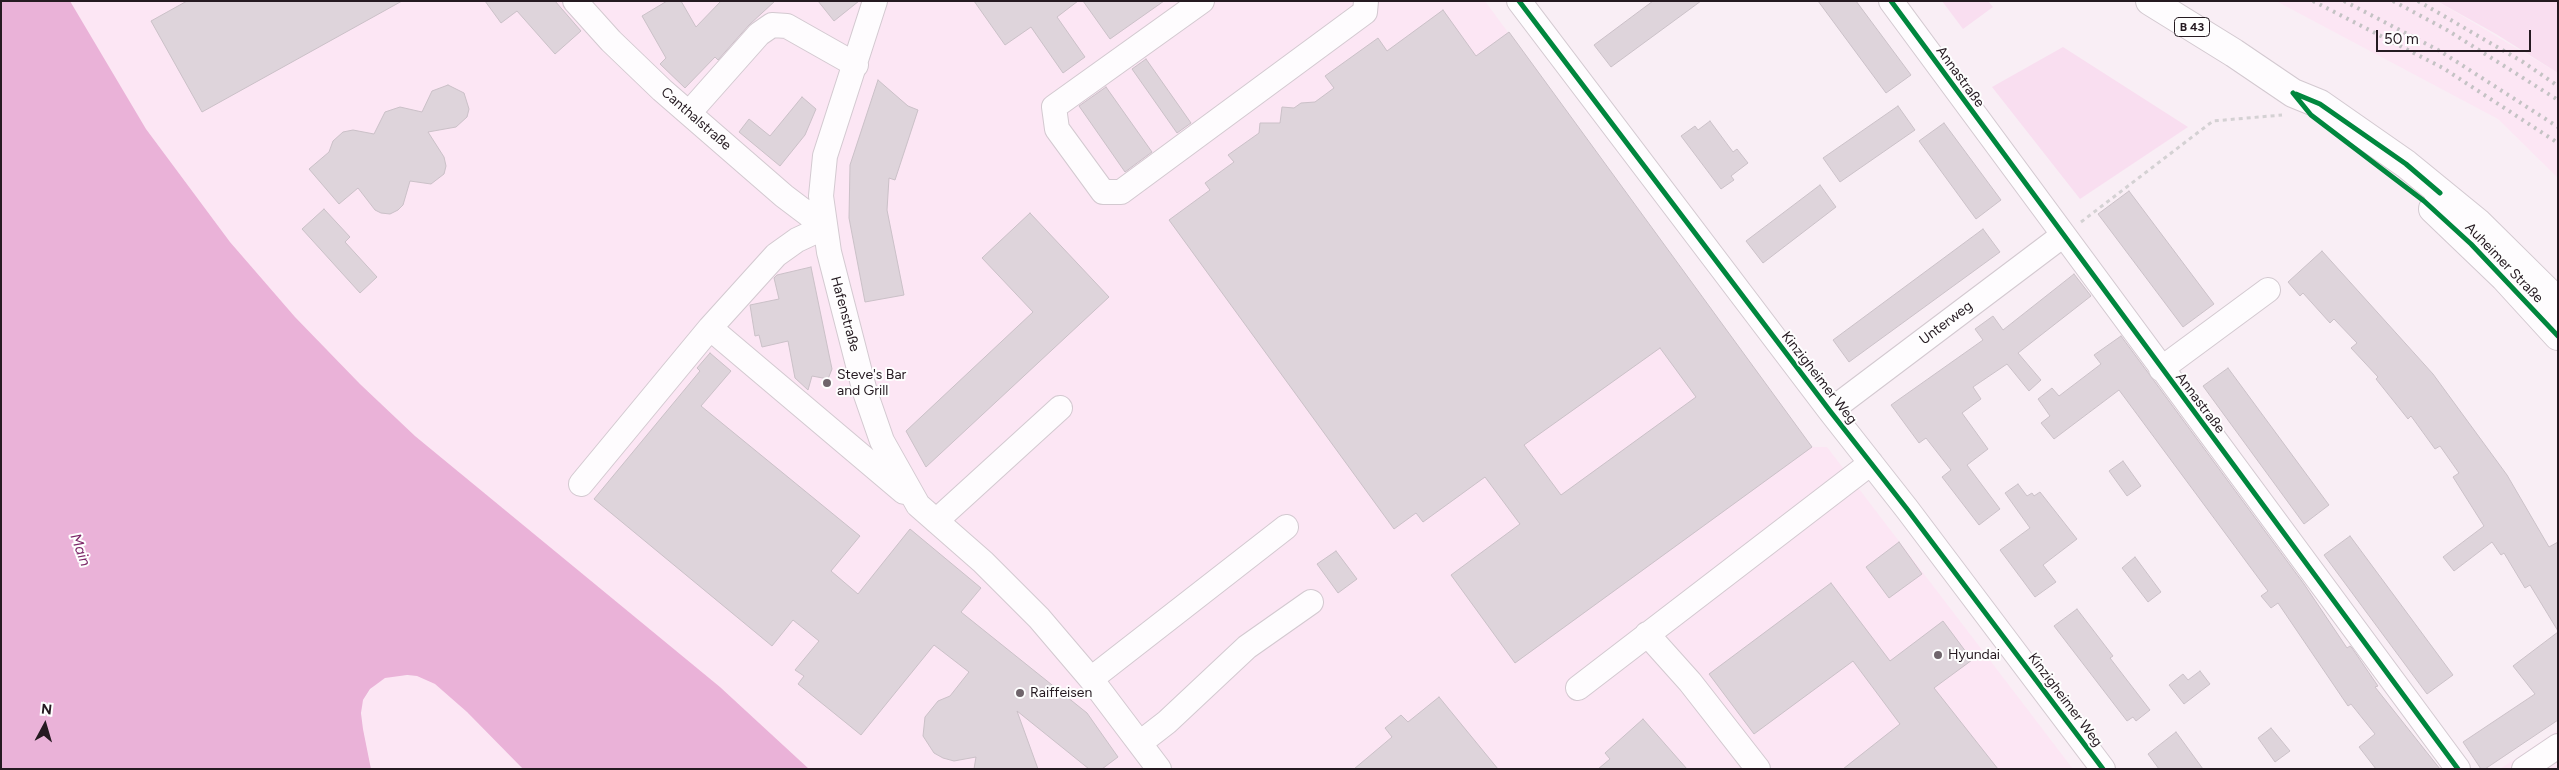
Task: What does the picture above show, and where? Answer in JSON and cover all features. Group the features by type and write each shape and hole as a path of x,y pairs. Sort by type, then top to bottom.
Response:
{"main road":[{"name":"B 43","path":"2150,1 2294,93"},
{"name":"Auheimer Straße","path":"2294,93 2320,104 2406,164 2476,222 2558,302"},
{"name":"Auheimer Straße","path":"2294,93 2311,115 2424,201 2471,244 2558,336"}],"street":[{"name":"Canthalstraße","path":"575,1 611,41 689,113 784,196 825,227"},
{"name":"Hafenstraße","path":"875,1 856,65 825,156 821,196 829,252 873,415 895,467 918,504 1039,618 1091,680 1159,769"},
{"path":"1202,1 1054,107 1057,129 1103,192 1121,192 1365,12 1366,1"},
{"name":"Kinzigheimer Weg","path":"1519,1 2103,769"},
{"name":"Annastraße","path":"1891,1 2062,236 2458,769"},
{"path":"689,113 758,34 772,25 787,26 856,65"},
{"path":"581,484 710,328 776,255 797,240 825,227"},
{"name":"Unterweg","path":"1830,411 2062,236"},
{"path":"2161,369 2268,290"},
{"path":"710,328 918,504"},
{"path":"936,521 1060,408"},
{"path":"1578,688 1871,463"},
{"path":"1091,680 1286,527"},
{"path":"1140,743 1167,722 1247,646 1311,602"},
{"path":"1647,634 1690,682 1758,769"},
{"path":"2524,769 2558,746"}],"path":[{"path":"2062,236 2214,121 2277,115"}],"shaded area":[{"path":"70,1 1485,1 1812,447 1827,447 2073,769 809,769 720,687 415,436 360,384 295,317 230,242 146,129"},
{"path":"1942,1 1988,1 1993,7 1963,29"},
{"path":"2276,1 2437,1 2558,73 2558,178 2498,119"},
{"path":"2437,1 2558,1 2558,73 2496,34"},
{"path":"2063,47 2188,127 2080,199 1992,87"},
{"path":"396,675 417,676 435,684 467,712 523,769 371,769 363,729 361,706 363,700 375,684 385,678"},
{"path":"2558,730 2558,769 2500,769"}],"water":[{"name":"Main","path":"1,1 70,1 146,129 230,242 295,317 360,384 415,436 720,687 809,769 523,769 467,712 435,684 417,676 407,675 385,678 370,689 363,700 361,713 371,769 1,769"}],"building":[{"path":"187,1 402,1 202,112 151,21"},
{"path":"485,1 555,1 581,31 555,54 517,11 501,23"},
{"path":"667,1 681,1 696,27 721,1 775,1 749,25 718,60 715,57 685,88 660,64 666,58 642,16"},
{"path":"818,1 859,1 834,21"},
{"path":"974,1 1078,1 1057,17 1085,57 1063,73 1031,27 1005,45"},
{"path":"1083,1 1164,1 1110,39"},
{"path":"1653,1 1701,1 1611,67 1594,45"},
{"path":"1818,1 1856,1 1911,75 1886,93"},
{"path":"1443,10 1476,56 1509,32 1812,447 1515,663 1451,575 1520,524 1485,477 1423,522 1416,513 1394,529 1169,220 1210,190 1205,183 1234,162 1228,155 1259,133 1260,123 1280,123 1282,107 1294,108 1301,103 1315,102 1334,88 1325,76 1378,38 1387,51","holes":["1660,348 1696,397 1561,495 1524,445"]},
{"path":"1146,59 1191,123 1177,133 1132,69"},
{"path":"878,80 908,106 918,110 895,180 889,178 887,210 904,295 865,302 849,218 850,165"},
{"path":"448,85 464,93 469,109 467,117 456,127 428,132 444,157 446,166 444,174 431,184 410,181 403,205 398,210 390,214 375,210 358,188 339,204 309,169 329,152 333,141 343,132 353,130 374,134 385,112 400,107 422,112 432,91"},
{"path":"1106,87 1152,152 1125,172 1079,106"},
{"path":"802,97 816,109 805,135 780,166 739,132 749,119 770,136"},
{"path":"1898,106 1915,130 1840,182 1823,158"},
{"path":"1710,121 1733,152 1737,149 1748,163 1731,176 1734,180 1721,189 1681,136 1695,126 1698,130"},
{"path":"1944,123 2001,200 1976,219 1919,141"},
{"path":"1820,185 1836,207 1763,263 1746,241"},
{"path":"2129,191 2214,304 2183,327 2098,214"},
{"path":"324,209 350,237 345,242 377,277 360,293 302,229"},
{"path":"1030,213 1109,297 926,467 906,431 1033,312 982,258"},
{"path":"1983,229 2000,252 1849,362 1833,340"},
{"path":"2322,251 2433,374 2507,475 2549,547 2558,542 2558,631 2530,585 2525,588 2504,553 2501,555 2492,542 2454,571 2443,557 2484,526 2453,477 2459,473 2440,446 2435,449 2411,416 2408,419 2376,379 2378,377 2351,348 2357,343 2334,319 2330,323 2303,293 2300,296 2288,282"},
{"path":"811,267 832,369 828,379 812,376 808,390 795,378 788,341 762,347 759,335 755,336 750,305 779,299 774,278 777,275"},
{"path":"2074,274 2091,296 2018,353 2041,380 2029,391 2007,364 1973,387 1981,399 1962,413 1988,449 1967,465 2000,509 1979,525 1942,477 1951,470 1926,438 1919,443 1891,405 1983,340 1975,329 1993,316 2003,330"},
{"path":"2121,336 2304,584 2347,648 2350,646 2352,648 2378,686 2375,687 2440,769 2376,769 2359,747 2375,734 2351,704 2348,706 2278,603 2271,608 2261,596 2268,591 2119,390 2054,439 2041,423 2050,416 2038,399 2052,388 2059,396 2101,364 2094,355"},
{"path":"710,353 731,371 701,406 860,536 831,571 858,594 910,529 981,588 961,612 1087,713 1118,757 1102,769 1089,769 1017,711 1038,769 974,769 976,757 954,761 934,753 923,736 925,717 938,701 950,696 969,672 934,645 861,735 798,684 804,676 795,670 819,641 793,620 772,646 594,499 700,371 697,368"},
{"path":"2228,368 2329,505 2304,524 2203,386"},
{"path":"2123,461 2141,486 2127,496 2109,471"},
{"path":"2018,484 2027,496 2032,493 2034,496 2040,492 2077,539 2043,565 2056,582 2035,597 2000,550 2030,528 2005,493"},
{"path":"2350,536 2453,675 2427,694 2324,555"},
{"path":"1899,542 1922,574 1889,598 1866,567"},
{"path":"1336,551 1357,579 1338,593 1317,564"},
{"path":"2135,557 2161,592 2148,602 2122,568"},
{"path":"1831,583 1890,661 1943,621 1972,660 1934,688 1998,769 1843,769 1900,724 1853,661 1754,734 1709,674"},
{"path":"2077,609 2113,656 2110,658 2150,710 2136,721 2133,717 2127,721 2054,626"},
{"path":"2558,632 2558,720 2485,769 2481,769 2463,742 2535,694 2513,666"},
{"path":"2200,671 2210,684 2184,704 2169,685 2183,674 2188,680"},
{"path":"1439,697 1498,769 1354,769 1392,737 1385,728 1401,715 1408,722"},
{"path":"1643,719 1687,769 1598,769 1610,759 1605,753"},
{"path":"2271,728 2290,751 2275,762 2258,738"},
{"path":"2176,732 2203,769 2159,769 2148,754"}],"railway":[{"path":"2313,1 2443,68 2558,143"},
{"path":"2344,1 2440,51 2558,127"},
{"path":"2393,1 2447,30 2558,100"},
{"path":"2418,1 2523,62 2558,86"}],"cycle path":[{"path":"1519,1 2103,769"},
{"path":"1891,1 2458,769"},
{"path":"2293,93 2311,115 2424,201 2471,244 2558,336"},
{"path":"2296,94 2320,104 2406,164 2440,193"}],"place":[{"name":"Steve's Bar and Grill","path":"827,383"},
{"name":"Hyundai","path":"1938,655"},
{"name":"Raiffeisen","path":"1020,693"}]}
